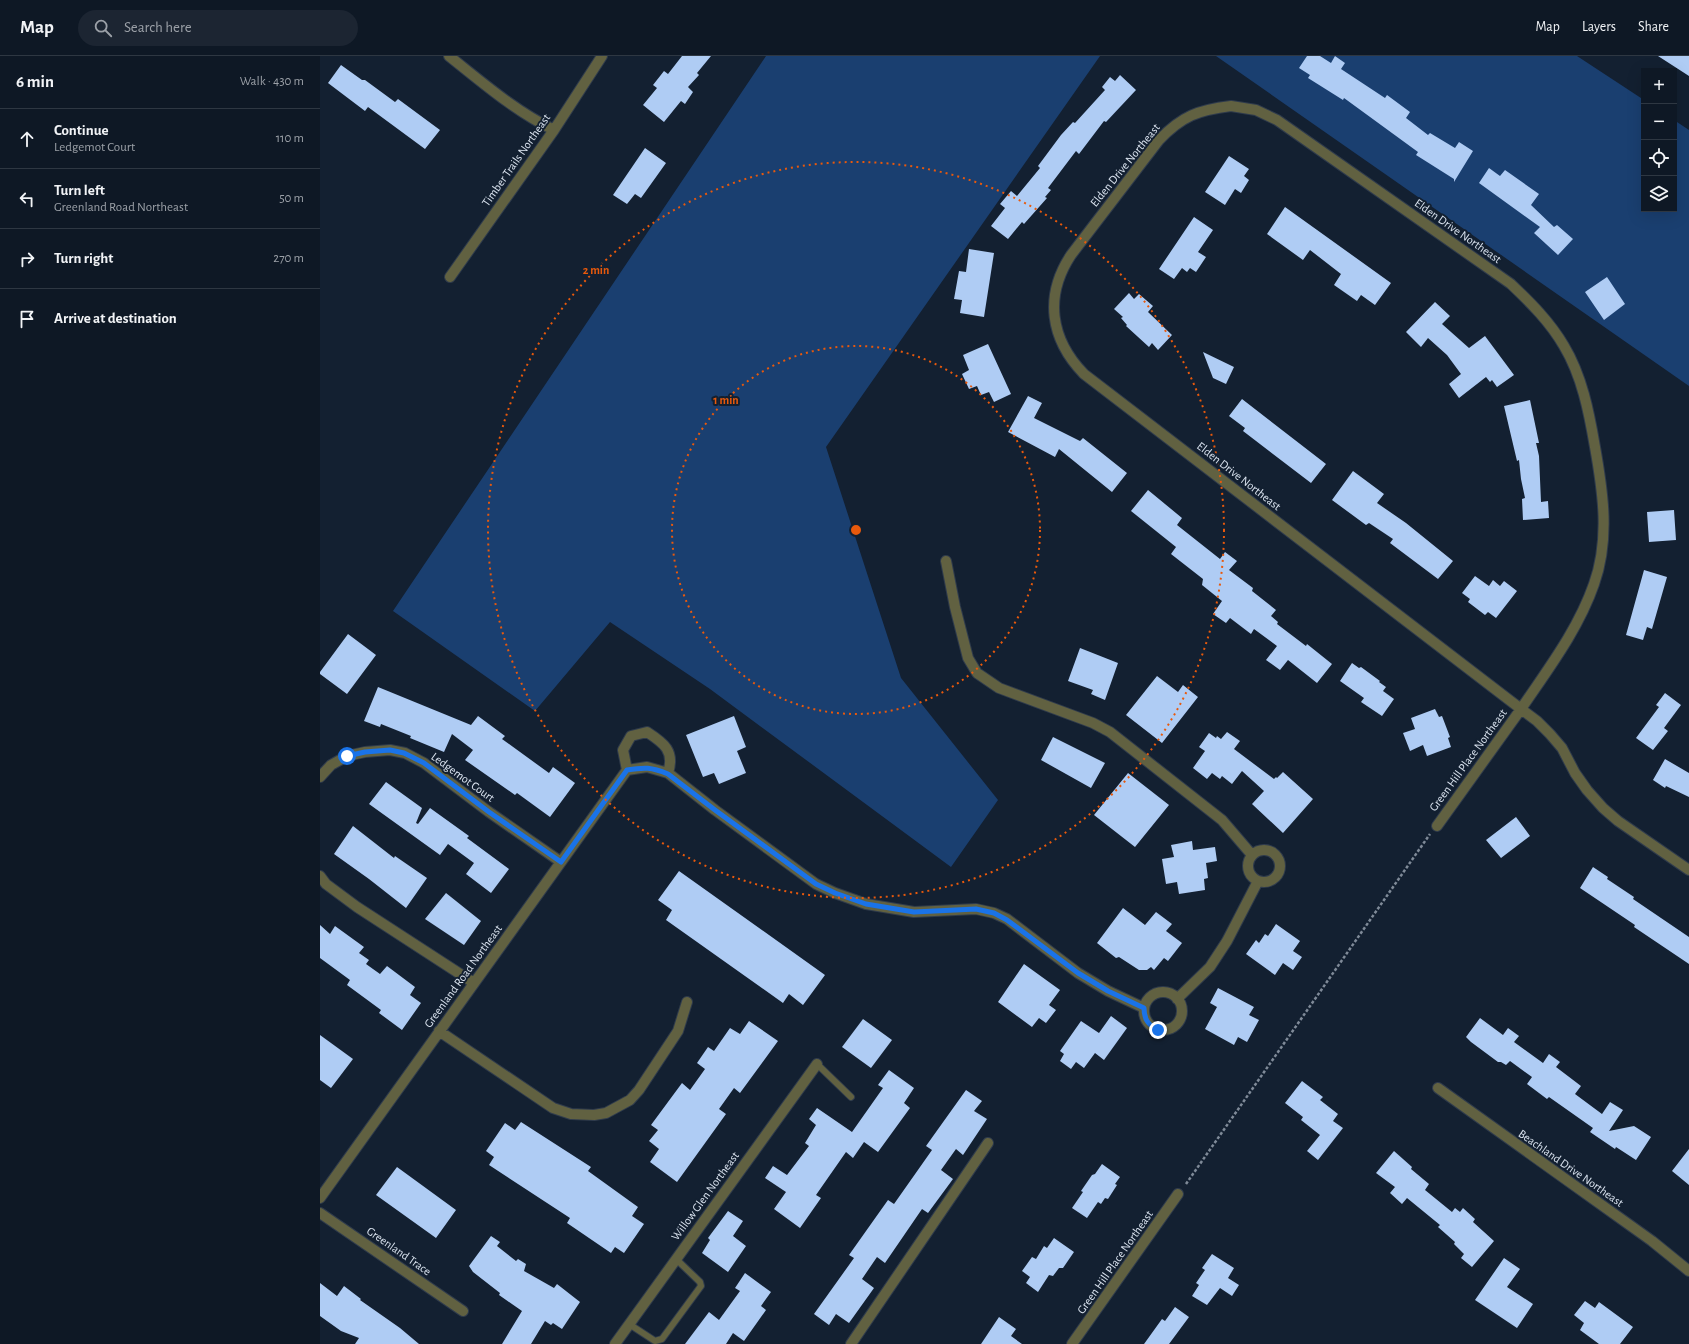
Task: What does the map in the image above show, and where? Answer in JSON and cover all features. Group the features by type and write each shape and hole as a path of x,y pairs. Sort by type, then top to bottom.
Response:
{"street":[{"path":"449,56 515,108 554,130"},
{"name":"Timber Trails Northeast","path":"450,277 554,130 602,56"},
{"name":"Elden Drive Northeast","path":"1521,709 1581,618 1595,583 1603,546 1603,497 1589,412 1579,376 1564,346 1540,313 1511,284 1277,120 1256,110 1231,106 1207,109 1185,118 1171,128 1159,140 1064,266 1056,287 1054,308 1057,331 1066,352 1084,374 1521,709 1538,721 1562,748 1583,784 1603,808 1618,821 1689,870"},
{"path":"946,561 955,607 968,658 977,673 999,688 1093,723 1110,732 1222,820 1252,855"},
{"name":"Green Hill Place Northeast","path":"1436,826 1521,709"},
{"path":"668,774 671,765 670,753 661,741 646,732 631,736 623,750 627,770 647,767 668,774 816,884 835,893 866,904 914,912 976,909 994,913 1007,920 1078,973 1108,991 1144,1008"},
{"name":"Ledgemot Court","path":"320,777 331,765 347,756 365,752 390,750 404,753 424,763 489,812 561,862"},
{"name":"Greenland Road Northeast","path":"320,1198 627,770"},
{"path":"1263,850 1269,851 1278,860 1280,866 1276,877 1270,881 1258,881 1253,878 1249,873 1248,867 1252,855 1263,850"},
{"path":"320,876 326,884 357,907 474,982"},
{"path":"1177,999 1210,967 1227,941 1258,881"},
{"path":"1158,993 1171,994 1177,999 1182,1012 1181,1018 1172,1028 1158,1030 1147,1022 1144,1015 1144,1008 1147,1002 1158,993"},
{"path":"439,1032 553,1108 571,1114 594,1115 619,1107 630,1100 639,1090 678,1031 687,1002"},
{"name":"Willow Glen Northeast","path":"615,1344 817,1064"},
{"name":"Beachland Drive Northeast","path":"1438,1088 1652,1241 1689,1271"},
{"path":"851,1344 988,1143"},
{"name":"Green Hill Place Northeast","path":"1072,1344 1178,1194"},
{"name":"Greenland Trace","path":"320,1213 463,1311"}],"lane":[{"path":"817,1064 851,1097"},
{"path":"629,1324 655,1341 662,1339 701,1286 700,1282 676,1259"}],"path":[{"path":"1178,1194 1436,826"}],"shaded area":[{"path":"766,56 1100,56 826,447 901,678 998,800 951,867 710,689 610,622 535,711 393,611"},
{"path":"1216,56 1577,56 1641,98 1641,212 1677,212 1677,122 1689,130 1689,386"}],"building":[{"path":"682,56 711,56 697,73 699,75 688,87 693,92 685,104 681,101 664,122 643,105 657,88 653,85 664,71 668,74"},
{"path":"1307,56 1320,56 1331,63 1335,56 1345,63 1341,69 1385,98 1387,95 1410,112 1406,118 1428,135 1430,133 1455,148 1459,142 1473,151 1454,182 1454,179 1416,155 1418,152 1344,98 1343,100 1308,78 1310,75 1299,68"},
{"path":"1658,56 1689,56 1689,76"},
{"path":"341,65 395,102 398,99 440,130 425,149 368,107 365,111 328,83"},
{"path":"1120,75 1136,90 1106,122 1104,121 1079,154 1076,151 1048,188 1051,190 1045,197 1047,198 1024,224 1022,222 1008,239 991,226 1005,208 1000,204 1011,191 1017,196 1040,168 1038,166 1061,135 1073,122 1075,123 1105,90 1102,87 1110,77 1115,81"},
{"path":"645,148 666,163 641,198 635,194 627,204 613,195"},
{"path":"1229,156 1249,169 1244,176 1249,180 1241,193 1235,189 1225,205 1205,192"},
{"path":"1489,168 1500,176 1505,170 1539,194 1531,205 1554,227 1557,225 1573,239 1558,255 1534,233 1540,227 1479,183"},
{"path":"1285,207 1391,283 1375,305 1361,295 1357,301 1334,285 1341,274 1310,250 1303,260 1267,234"},
{"path":"1194,217 1213,230 1198,252 1206,257 1196,272 1190,268 1187,272 1182,268 1174,279 1159,269"},
{"path":"969,249 994,253 984,317 960,313 962,300 954,299 959,271 966,272"},
{"path":"1607,277 1625,304 1604,320 1585,292"},
{"path":"1129,293 1134,299 1139,294 1153,306 1148,312 1172,335 1158,350 1152,343 1149,347 1126,326 1127,325 1121,318 1123,317 1114,309"},
{"path":"1435,302 1450,316 1442,324 1469,348 1485,336 1514,375 1497,387 1492,380 1490,382 1486,377 1459,398 1449,384 1461,374 1447,355 1428,338 1421,347 1406,332"},
{"path":"988,344 1011,394 994,402 989,392 981,395 977,386 969,389 962,374 969,370 963,355"},
{"path":"1203,352 1234,367 1226,384 1213,378"},
{"path":"1028,396 1042,403 1034,418 1080,441 1083,438 1127,473 1112,492 1059,449 1055,457 1008,432"},
{"path":"1242,399 1326,464 1311,483 1243,431 1245,428 1229,416"},
{"path":"1530,400 1539,443 1536,443 1539,456 1541,502 1548,501 1549,518 1523,520 1522,499 1525,498 1519,460 1517,461 1504,406"},
{"path":"1353,471 1384,494 1377,503 1406,523 1453,561 1438,579 1390,543 1393,539 1369,523 1366,525 1332,500"},
{"path":"1148,490 1182,518 1177,525 1220,559 1225,552 1237,561 1229,570 1253,588 1252,591 1276,610 1271,616 1278,622 1277,624 1306,646 1307,644 1332,664 1317,683 1288,660 1280,670 1266,660 1277,646 1254,629 1251,634 1230,618 1226,623 1213,614 1222,601 1202,585 1203,579 1171,554 1176,547 1131,511"},
{"path":"1674,510 1676,540 1649,542 1647,512"},
{"path":"1644,570 1667,577 1652,629 1647,627 1643,640 1626,635"},
{"path":"1475,576 1489,586 1493,580 1500,586 1504,581 1517,591 1496,618 1488,612 1485,615 1468,602 1470,599 1462,593"},
{"path":"348,634 376,655 347,694 320,674 320,672"},
{"path":"1080,648 1118,663 1105,700 1091,694 1093,690 1068,681"},
{"path":"1352,663 1359,668 1361,667 1380,681 1379,682 1386,687 1383,691 1394,699 1382,716 1361,702 1364,698 1340,681"},
{"path":"1157,676 1178,692 1183,685 1198,697 1162,743 1126,715"},
{"path":"378,687 471,725 478,716 505,736 502,739 549,773 553,767 575,783 550,817 517,793 515,795 465,760 473,750 452,734 444,752 410,738 411,736 381,724 380,727 364,721"},
{"path":"1665,693 1681,705 1664,728 1668,731 1653,750 1636,738 1659,707 1656,705"},
{"path":"1435,709 1439,717 1442,716 1450,737 1448,738 1451,747 1427,756 1423,745 1410,751 1403,733 1415,729 1411,718"},
{"path":"734,716 746,747 737,751 746,773 719,784 714,773 703,777 686,735"},
{"path":"1227,732 1240,741 1234,749 1274,779 1283,772 1313,799 1283,833 1252,804 1264,791 1242,771 1232,784 1222,776 1220,779 1212,773 1207,779 1193,768 1205,751 1199,747 1209,733 1216,738 1217,736 1221,739"},
{"path":"1053,737 1105,763 1091,788 1041,760"},
{"path":"1665,759 1689,773 1689,797 1666,786 1665,788 1653,780"},
{"path":"1128,773 1169,805 1135,847 1094,815"},
{"path":"386,782 422,808 416,823 418,824 430,808 469,836 467,838 509,869 491,893 466,874 474,863 448,844 440,855 369,804"},
{"path":"1516,817 1530,836 1501,858 1486,840"},
{"path":"353,826 394,858 395,856 427,878 406,908 334,854"},
{"path":"1192,841 1193,850 1215,847 1217,861 1206,863 1208,878 1204,879 1205,890 1179,894 1177,882 1166,884 1162,859 1174,857 1171,845"},
{"path":"1593,867 1608,877 1607,879 1634,897 1633,899 1689,937 1689,964 1580,888"},
{"path":"679,871 825,975 803,1005 789,994 783,1003 666,920 672,910 658,900"},
{"path":"446,893 481,921 464,945 425,919"},
{"path":"1123,908 1145,925 1156,912 1172,924 1166,931 1182,943 1168,961 1164,958 1154,970 1151,967 1147,970 1139,970 1119,957 1116,958 1097,943"},
{"path":"1276,924 1300,941 1293,951 1302,957 1293,970 1283,963 1275,975 1246,954 1256,940 1259,943 1265,934 1268,936"},
{"path":"320,925 330,934 335,926 364,947 359,953 369,960 366,964 380,974 387,966 415,987 410,995 421,1003 402,1030 379,1013 381,1010 347,985 350,980 320,958"},
{"path":"1024,964 1060,990 1049,1005 1056,1010 1046,1023 1039,1018 1032,1027 998,1002"},
{"path":"1218,988 1254,1007 1249,1015 1259,1020 1247,1042 1238,1037 1234,1045 1205,1029 1217,1007 1210,1003"},
{"path":"1111,1016 1127,1028 1104,1060 1095,1053 1084,1068 1076,1062 1071,1069 1060,1061 1064,1054 1060,1051 1081,1021 1099,1033"},
{"path":"1480,1018 1503,1035 1508,1028 1519,1036 1514,1042 1543,1063 1549,1054 1560,1062 1556,1067 1581,1086 1575,1094 1602,1114 1610,1102 1623,1110 1609,1131 1634,1126 1651,1137 1636,1160 1616,1147 1615,1149 1590,1132 1593,1128 1549,1097 1547,1099 1527,1084 1532,1077 1510,1061 1506,1065 1498,1062 1471,1042 1466,1037"},
{"path":"863,1019 892,1040 871,1068 842,1047"},
{"path":"749,1021 778,1041 740,1093 734,1088 719,1109 726,1114 677,1182 650,1162 659,1149 649,1141 658,1130 651,1125 682,1083 690,1090 705,1069 697,1063 708,1047 714,1051 730,1028 740,1034"},
{"path":"320,1035 353,1059 331,1088 320,1080"},
{"path":"889,1070 914,1088 904,1103 910,1108 878,1152 864,1142 853,1158 846,1152 816,1195 821,1198 800,1228 774,1209 786,1192 765,1178 773,1166 787,1175 809,1146 805,1143 816,1125 809,1119 817,1108 852,1132 883,1088 878,1085"},
{"path":"1302,1081 1323,1097 1320,1100 1338,1114 1333,1121 1343,1128 1318,1160 1307,1151 1320,1135 1301,1120 1303,1117 1285,1103"},
{"path":"966,1090 982,1101 974,1111 987,1119 963,1155 956,1149 941,1170 953,1179 928,1213 922,1209 885,1263 877,1257 862,1279 874,1288 849,1323 836,1314 829,1325 814,1314 854,1258 849,1255 888,1200 894,1204 932,1150 926,1146"},
{"path":"521,1122 591,1167 588,1171 638,1207 632,1216 644,1224 624,1253 615,1247 611,1253 567,1223 570,1218 489,1165 494,1157 486,1151 505,1123 515,1130"},
{"path":"1689,1149 1689,1185 1672,1171"},
{"path":"1394,1151 1412,1167 1411,1169 1429,1184 1425,1190 1452,1212 1455,1208 1460,1212 1463,1208 1475,1219 1473,1222 1494,1241 1472,1267 1461,1258 1464,1254 1454,1244 1455,1242 1438,1227 1440,1225 1407,1198 1402,1204 1390,1193 1395,1187 1376,1173"},
{"path":"1102,1164 1120,1177 1108,1199 1105,1198 1101,1204 1098,1202 1087,1218 1072,1208 1083,1192 1081,1191"},
{"path":"397,1167 456,1210 436,1238 376,1195"},
{"path":"728,1211 743,1221 733,1236 746,1246 728,1272 702,1253 710,1240 708,1238"},
{"path":"491,1236 500,1242 497,1246 516,1261 518,1259 526,1264 524,1271 554,1288 557,1284 580,1302 562,1329 553,1323 551,1325 545,1321 531,1344 502,1344 522,1311 499,1295 500,1293 473,1272 469,1266"},
{"path":"1054,1238 1074,1252 1063,1268 1059,1268 1053,1276 1049,1275 1038,1292 1026,1283 1030,1277 1022,1271 1032,1257 1036,1259 1044,1246 1047,1248"},
{"path":"1212,1254 1234,1268 1228,1278 1239,1285 1232,1296 1220,1288 1207,1305 1192,1296 1199,1285 1196,1283 1205,1270 1202,1268"},
{"path":"1504,1258 1520,1269 1507,1287 1533,1304 1517,1328 1475,1300"},
{"path":"745,1273 771,1292 761,1306 766,1310 744,1341 733,1333 726,1344 685,1344 709,1312 719,1320 740,1291 735,1288"},
{"path":"320,1283 337,1296 344,1286 361,1299 360,1300 400,1328 419,1344 355,1344 359,1338 341,1331 320,1316"},
{"path":"1585,1301 1595,1308 1599,1302 1633,1327 1620,1344 1599,1344 1580,1330 1584,1323 1574,1315"},
{"path":"1175,1307 1189,1317 1169,1344 1144,1344 1162,1319 1165,1321"},
{"path":"999,1317 1016,1329 1011,1336 1022,1344 981,1344"}],"route":[{"path":"347,756 365,752 390,750 404,753 424,763 489,812 546,850 561,862 627,770 647,767 660,770 668,774 816,884 835,893 866,904 914,912 976,909 994,913 1007,920 1078,973 1108,991 1144,1008 1144,1015 1147,1022 1158,1030"}]}
